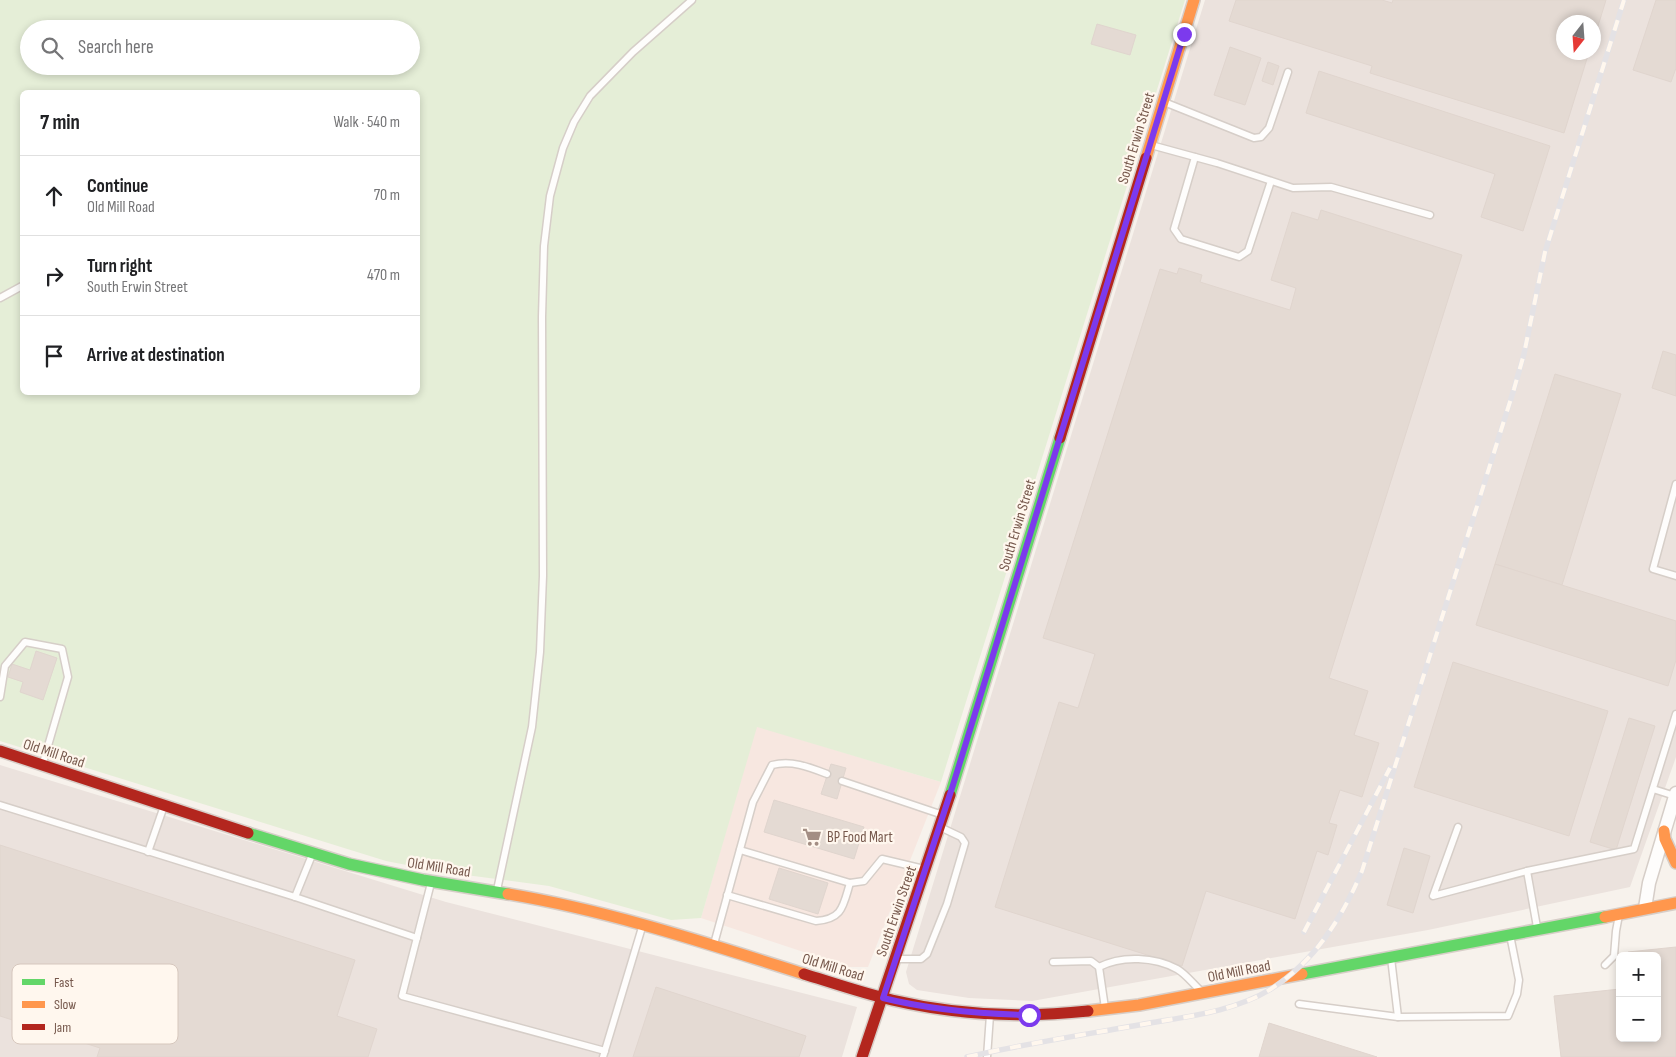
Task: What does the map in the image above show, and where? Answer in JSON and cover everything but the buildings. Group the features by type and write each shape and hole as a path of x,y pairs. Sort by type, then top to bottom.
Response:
{"street":[{"name":"South Erwin Street","path":"862,1057 940,828 1194,0"},
{"name":"Old Mill Road","path":"0,751 312,854 384,873 571,905 643,924 883,998 925,1007 990,1014 1052,1015 1106,1010 1676,903"},
{"path":"1645,908 1649,883 1676,795"},
{"path":"1664,831 1665,839 1676,864"}],"lane":[{"path":"497,892 532,727 540,652 543,566 542,308 544,246 550,196 562,148 574,122 590,96 633,52 692,0"},
{"path":"1163,101 1254,138 1261,137 1269,128 1288,72"},
{"path":"1150,145 1217,162 1293,188 1331,187 1430,215"},
{"path":"1194,157 1174,229 1181,240 1239,257 1244,254 1248,251 1271,181"},
{"path":"0,298 20,287"},
{"path":"1676,484 1653,569 1676,576"},
{"path":"0,697 5,666 25,642 62,649 68,677 42,764"},
{"path":"1458,826 1433,896 1527,871 1634,850 1676,714"},
{"path":"713,946 753,802 772,765 783,762 804,766 827,774"},
{"path":"842,781 944,815"},
{"path":"1653,789 1676,795"},
{"path":"0,805 295,897 417,938"},
{"path":"148,852 164,805"},
{"path":"896,959 921,959 927,954 947,904 965,843 962,836 940,828"},
{"path":"740,850 850,883 864,882 882,859 926,869"},
{"path":"295,897 312,854"},
{"path":"1527,871 1537,928"},
{"path":"431,882 402,996 604,1054 643,924"},
{"path":"727,895 816,921 827,920 836,916 842,908 850,883"},
{"path":"1605,965 1614,956 1616,922 1620,912"},
{"path":"1300,1004 1398,1017 1508,1016 1517,994 1519,980 1510,934"},
{"path":"1391,957 1398,1017"},
{"path":"1099,967 1114,961 1142,959 1157,961 1179,970 1203,993"},
{"path":"1053,962 1091,961 1099,967 1106,1010"},
{"path":"987,1057 990,1014"}],"shaded area":[{"path":"1205,0 1676,0 1676,757 1630,887 1428,930 1032,1001 969,998 917,990 909,984 906,972"},
{"path":"756,726 941,782 868,967 849,967 701,918"},
{"path":"0,765 446,902 857,1007 842,1057 0,1057"}],"green space":[{"path":"0,0 1185,0 941,782 757,727 701,918 671,920 549,886 443,872 386,861 0,741"}],"railway":[{"path":"967,1057 1197,1015 1243,1003 1271,989 1287,978 1314,952 1336,922 1362,871 1514,389 1524,354 1545,252 1624,0"},
{"path":"1304,932 1390,768"}],"traffic: fast":[{"path":"950,795 1060,438"},
{"path":"248,833 349,864 423,880 508,894"},
{"path":"1302,974 1605,917"}],"traffic: slow":[{"path":"1146,158 1194,0"},
{"path":"1664,831 1665,839 1676,863"},
{"path":"508,894 584,909 804,974"},
{"path":"1605,917 1676,903"},
{"path":"1088,1011 1139,1005 1302,974"}],"traffic: jam":[{"path":"1060,438 1146,158"},
{"path":"0,751 248,833"},
{"path":"862,1057 950,795"},
{"path":"804,974 881,997 940,1009 1014,1015 1088,1011"}],"place":[{"name":"BP Food Mart","path":"812,837"}],"route":[{"path":"1029,1015 957,1011 925,1007 883,998 940,828 1184,34"}]}
